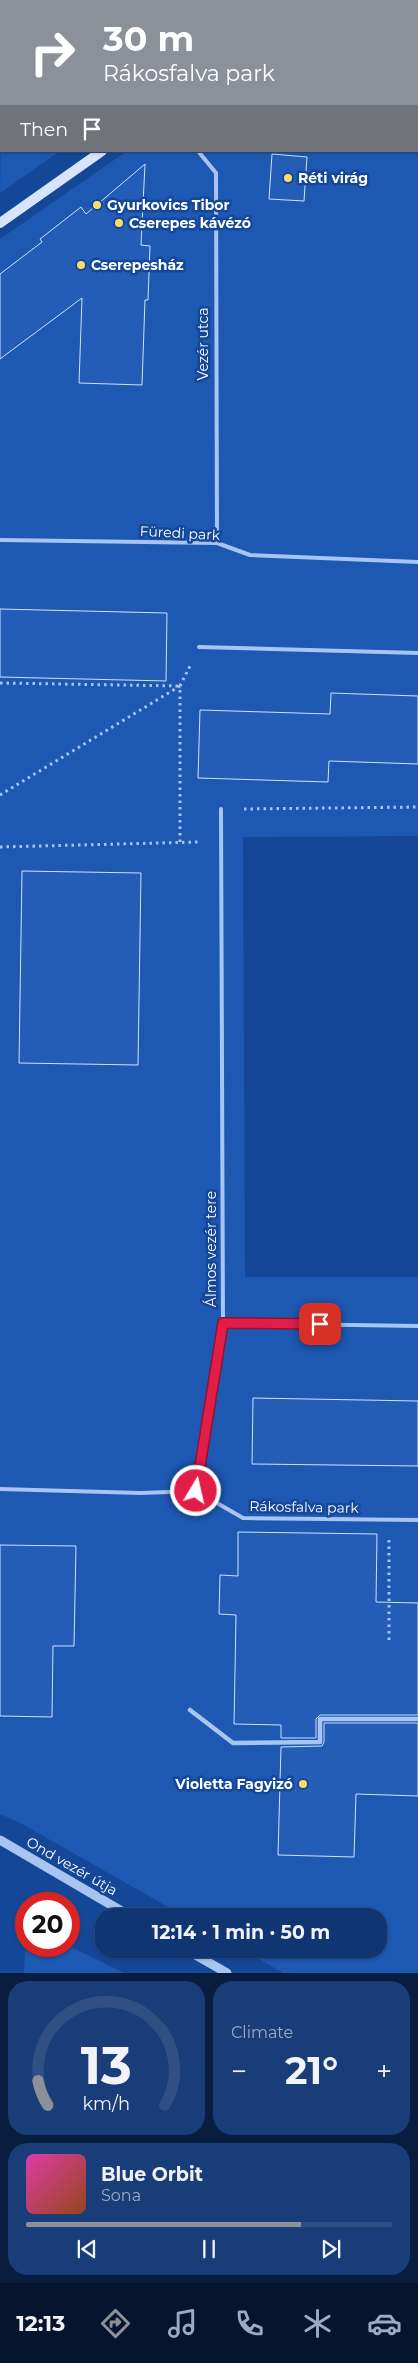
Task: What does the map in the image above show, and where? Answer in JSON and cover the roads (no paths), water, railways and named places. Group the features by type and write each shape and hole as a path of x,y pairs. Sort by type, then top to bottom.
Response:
{"main road":[{"path":"0,223 101,152"}],"street":[{"path":"190,1710 233,1743 320,1742 320,1719 418,1719"},
{"name":"Ond vezér útja","path":"0,1840 116,1908"},
{"path":"199,1958 218,1970 227,1973"}],"lane":[{"name":"Vezér utca","path":"199,152 216,173 217,543"},
{"name":"Füredi park","path":"0,540 217,543 250,555 418,562"},
{"path":"199,647 418,653"},
{"name":"Álmos vezér tere","path":"196,1491 223,1323 221,809"},
{"path":"223,1323 418,1326"},
{"path":"0,1489 141,1493 196,1491"},
{"name":"Rákosfalva park","path":"196,1491 243,1518 418,1520"}],"place":[{"name":"Réti virág","path":"288,178"},
{"name":"Gyurkovics Tibor","path":"97,205"},
{"name":"Cserepes kávézó","path":"119,223"},
{"name":"Cserepesház","path":"81,265"},
{"name":"Violetta Fagyizó","path":"303,1784"}]}
